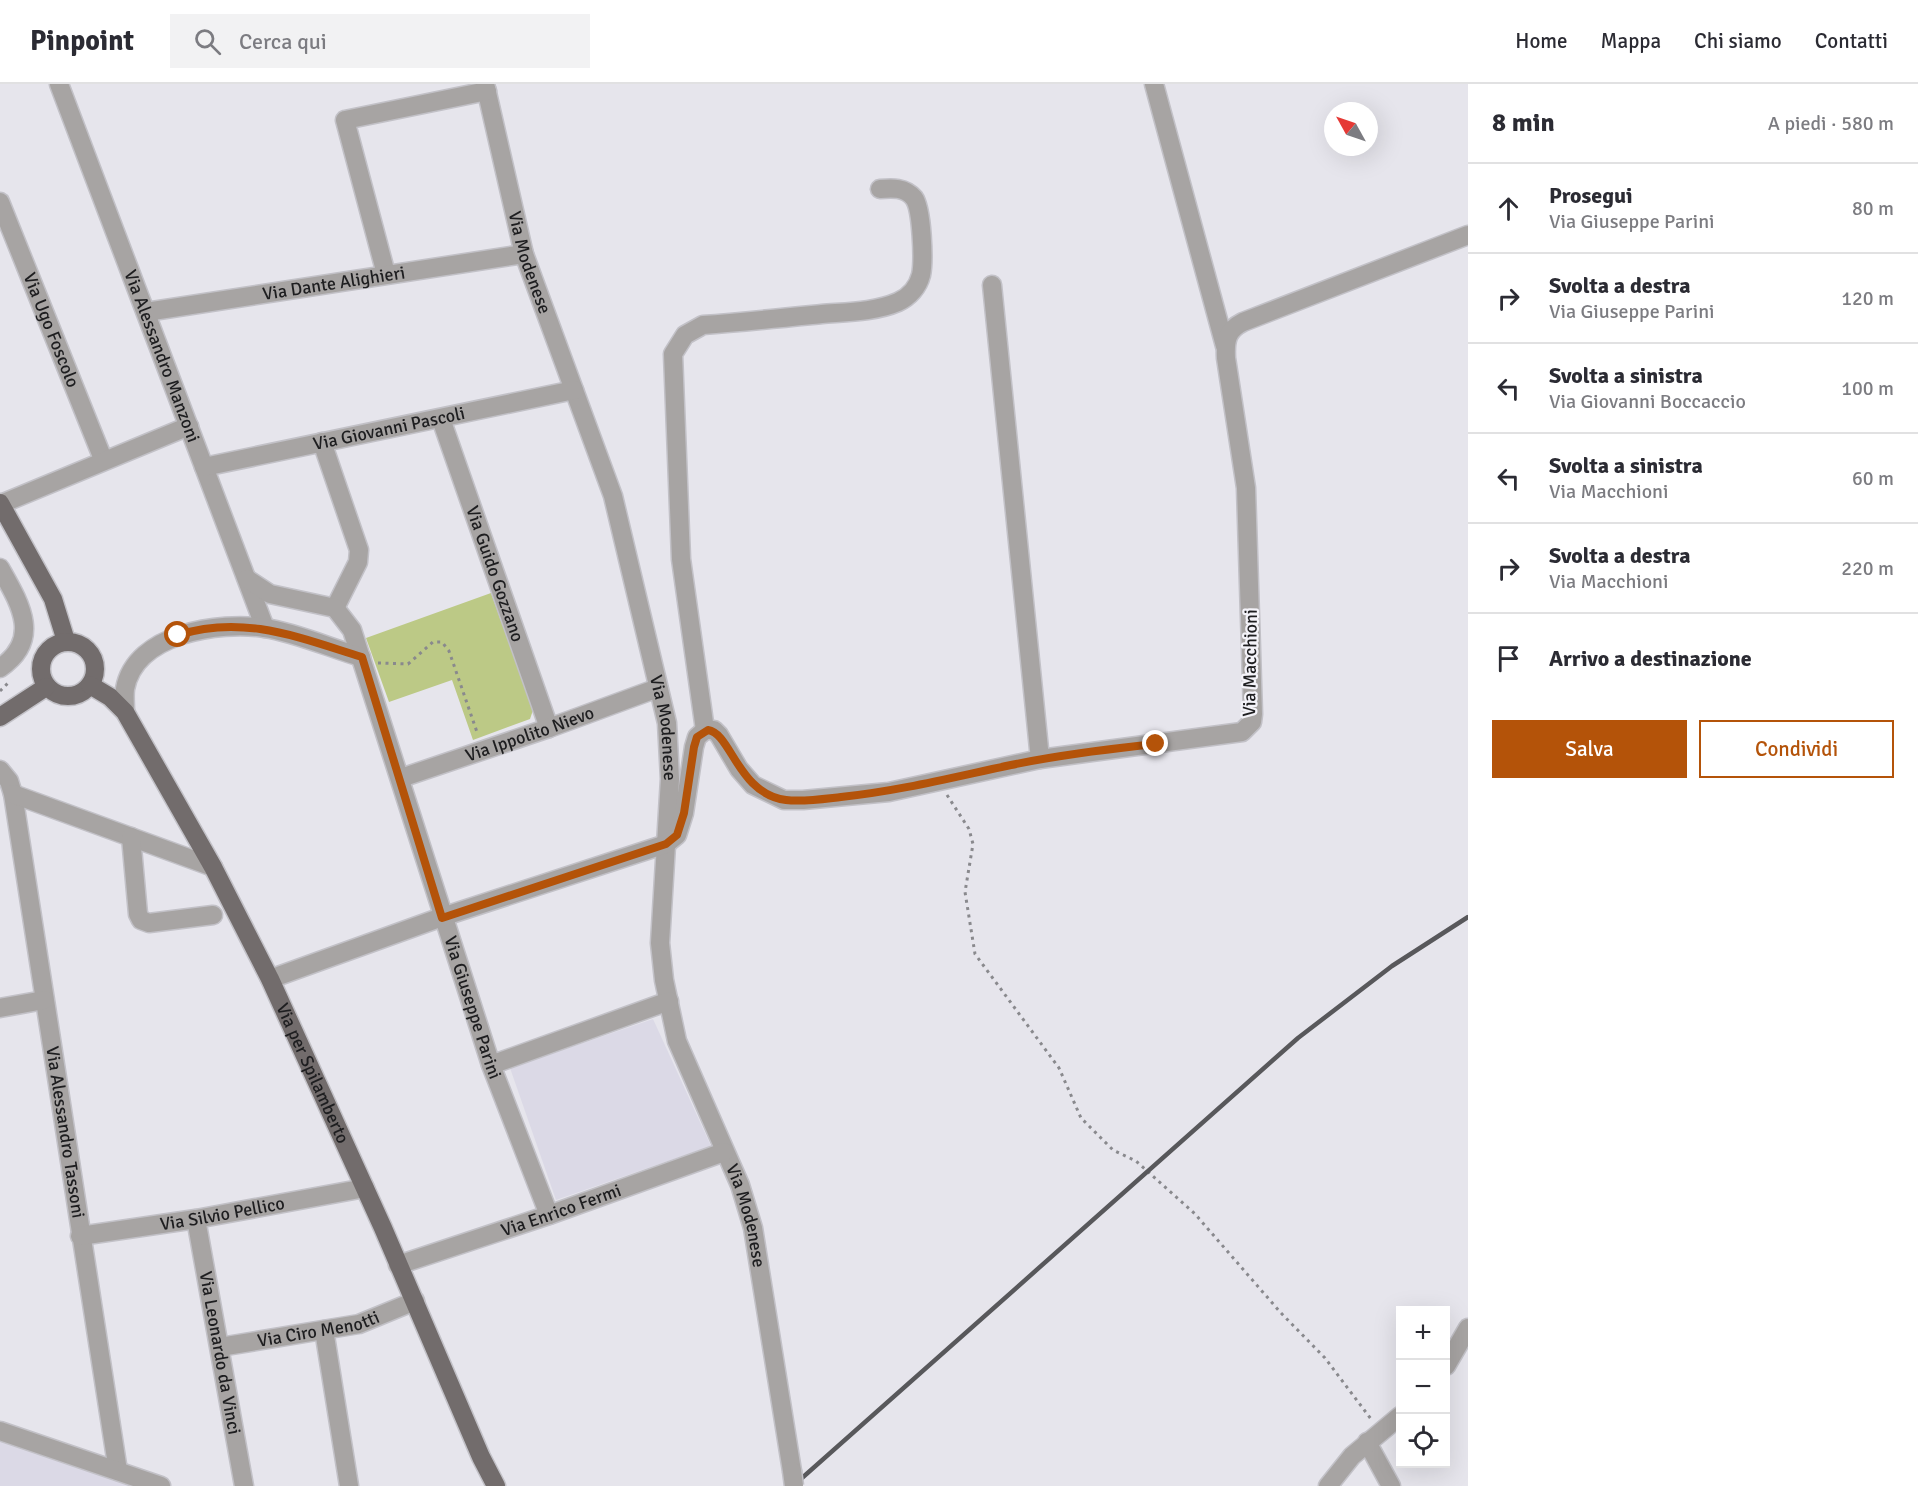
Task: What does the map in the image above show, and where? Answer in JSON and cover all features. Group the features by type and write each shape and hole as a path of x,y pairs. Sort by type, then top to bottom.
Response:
{"main road":[{"path":"0,503 53,599 66,641"},
{"path":"66,641 83,646 90,652 95,669 90,685 84,691 68,696 52,692 41,678 42,658 56,644 66,641"},
{"name":"Via per Spilamberto","path":"90,685 110,697 125,712 213,867 270,979 415,1301 480,1457 496,1486"},
{"path":"0,717 46,687"}],"street":[{"name":"Via Alessandro Manzoni","path":"59,84 265,628"},
{"path":"1154,84 1226,348"},
{"path":"386,274 345,120 486,88"},
{"name":"Via Modenese","path":"486,88 524,254 613,496 658,688 670,750 660,943 669,1002 677,1041 740,1185 753,1228 793,1479"},
{"path":"270,979 442,918 666,844 677,835 684,813 694,747 697,737 705,730 682,569 673,354 685,335 703,325 865,310 898,302 907,297 915,288 921,275 919,209 914,198 906,191 895,188 880,189"},
{"name":"Via Ugo Foscolo","path":"0,202 103,459"},
{"path":"1226,348 1230,331 1243,322 1468,236"},
{"name":"Via Dante Alighieri","path":"146,312 524,254"},
{"path":"992,285 1040,759"},
{"name":"Via Macchioni","path":"705,730 714,730 719,735 739,769 753,785 784,800 818,800 890,792 1040,759 1235,734 1248,728 1251,722 1246,488 1226,348"},
{"name":"Via Giovanni Pascoli","path":"204,467 574,390"},
{"name":"Via Guido Gozzano","path":"441,418 549,728"},
{"path":"0,503 103,459 189,426"},
{"path":"247,579 270,594 335,608 355,568 359,550 322,442"},
{"path":"0,568 21,605 25,627 18,650 0,668"},
{"name":"Via Giuseppe Parini","path":"335,608 352,630 362,657 401,778 442,918 491,1065 549,1215"},
{"path":"125,712 125,688 135,668 146,655 163,643 193,630 265,628 362,657"},
{"name":"Via Ippolito Nievo","path":"401,778 658,688"},
{"name":"Via Alessandro Tassoni","path":"0,770 9,781 13,794 118,1471"},
{"path":"13,794 213,867"},
{"path":"130,837 138,914 141,920 149,923 213,915"},
{"path":"0,1008 45,1000"},
{"path":"491,1065 669,1002"},
{"name":"Via Enrico Fermi","path":"398,1265 549,1215 724,1152"},
{"name":"Via Silvio Pellico","path":"80,1236 196,1219 365,1188"},
{"name":"Via Leonardo da Vinci","path":"196,1219 244,1486"},
{"name":"Via Ciro Menotti","path":"220,1347 359,1324 415,1301"},
{"path":"1449,1360 1468,1328"},
{"path":"324,1330 349,1486"},
{"path":"1328,1486 1372,1438 1396,1420"},
{"path":"0,1431 161,1486"},
{"path":"1372,1438 1391,1486"}],"path":[{"path":"362,657 378,663 408,664 433,642 442,642 449,651 483,751"},
{"path":"938,781 965,822 973,844 965,892 975,954 1059,1068 1081,1118 1113,1150 1136,1161 1195,1214 1336,1372 1369,1414 1372,1438"}],"shaded area":[{"path":"653,1019 711,1146 556,1200 510,1068"},
{"path":"0,1435 141,1486 0,1486"}],"green space":[{"path":"491,593 533,710 530,719 473,740 452,680 389,702 366,638"}],"railway":[{"path":"793,1486 1298,1038 1392,966 1468,917"}],"route":[{"path":"178,635 193,630 265,628 362,657 401,778 442,918 666,844 677,835 684,813 694,747 697,737 705,730 714,730 719,735 739,769 753,785 763,792 784,800 818,800 890,792 1012,764 1077,753 1156,744"}]}
